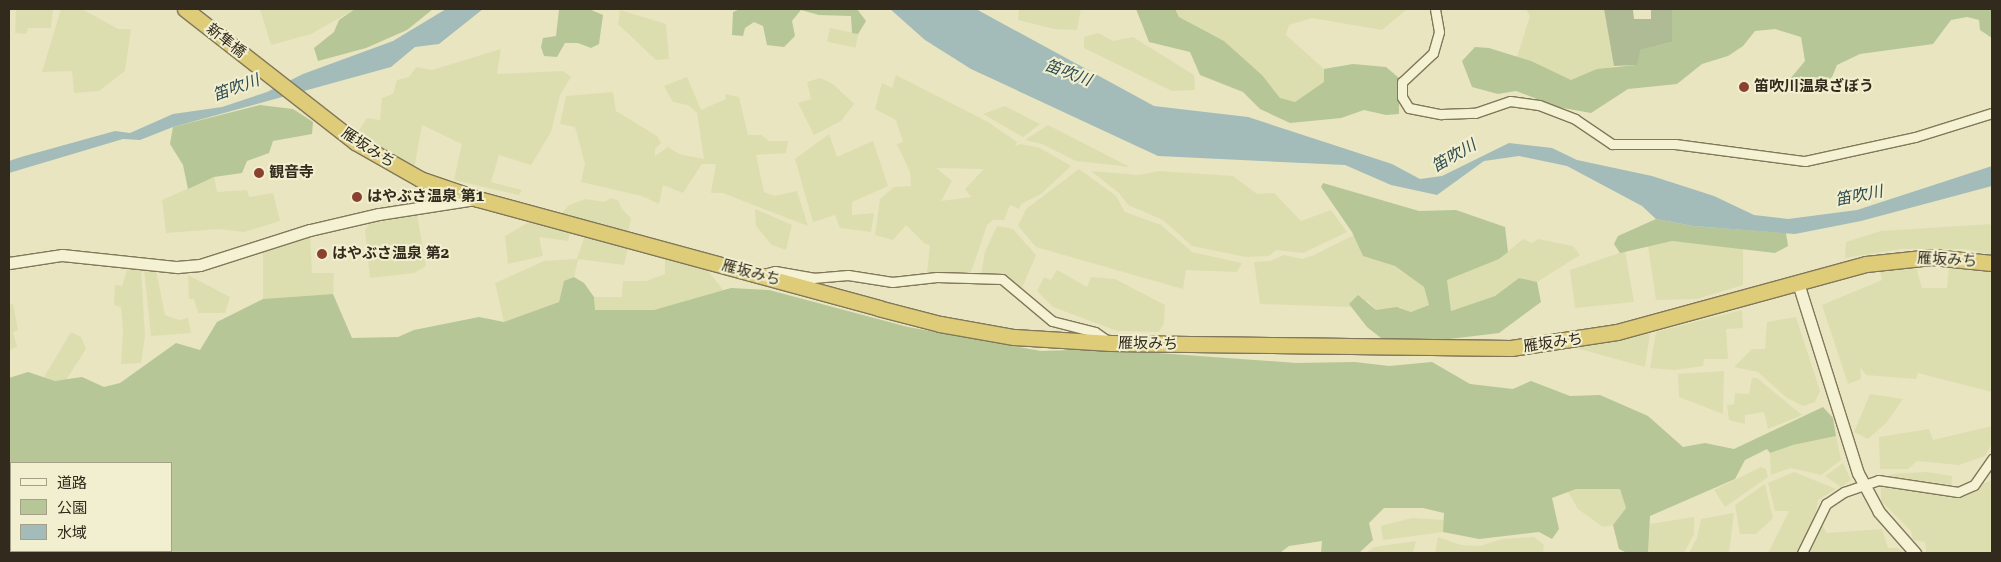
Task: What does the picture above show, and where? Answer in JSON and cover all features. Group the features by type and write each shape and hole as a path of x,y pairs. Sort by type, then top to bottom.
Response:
{"highway":[{"name":"新隼橋","path":"189,11 331,123"},
{"name":"雁坂みち","path":"331,123 387,162 420,179 478,199 959,328 1014,338 1111,343 1472,350 1536,346 1617,332 1866,264 1932,257 1992,263"}],"street":[{"path":"1435,9 1439,32 1433,54 1402,82 1402,97 1409,108 1441,114 1475,113 1510,101 1538,105 1575,119 1612,144 1675,144 1806,161 1915,137 1992,113"},
{"path":"9,263 62,255 178,267 200,265 310,230 379,214 478,199"},
{"path":"758,275 775,271 813,278 848,275 902,282 937,278 1002,279 1052,321 1095,332 1111,343"},
{"path":"1798,283 1863,484 1879,512 1915,553"},
{"path":"1802,553 1830,500 1863,484 1878,480 1958,492 1974,485 1992,459"}],"green space":[{"path":"16,9 53,9 51,28 28,28 26,34 15,33"},
{"path":"61,9 82,9 118,29 131,29 125,71 99,91 74,93 72,71 42,72"},
{"path":"260,9 355,9 311,34 271,45"},
{"path":"355,9 433,9 407,30 366,48 318,61 314,48 334,32 339,20"},
{"path":"589,9 603,15 599,44 591,48 578,43 565,43 557,57 544,56 541,47 543,38 556,36 559,10"},
{"path":"740,9 857,9 866,21 858,34 852,33 851,16 819,15 801,10 792,21 795,36 784,47 767,45 763,26 754,22 745,28 743,36 732,35 733,12"},
{"path":"1019,9 1081,9 1077,30 1054,29 1018,20"},
{"path":"1136,9 1175,9 1179,17 1224,41 1262,75 1280,98 1295,102 1324,82 1324,69 1353,64 1386,67 1399,78 1399,114 1386,115 1364,110 1341,118 1290,123 1260,109 1243,92 1200,75 1190,52 1149,42"},
{"path":"1175,9 1407,9 1382,30 1312,18 1289,25 1286,35 1324,69 1325,82 1295,102 1280,98 1262,75 1224,41 1179,17"},
{"path":"1526,9 1604,9 1614,66 1571,80 1517,57 1530,16"},
{"path":"1604,9 1633,10 1634,19 1651,19 1651,9 1672,9 1672,42 1640,50 1637,65 1614,66"},
{"path":"1672,9 1992,9 1992,38 1980,30 1979,20 1967,17 1951,20 1933,44 1860,54 1837,65 1832,77 1823,83 1795,87 1790,79 1805,61 1801,37 1775,29 1755,31 1743,46 1728,56 1702,64 1677,84 1628,89 1591,113 1558,107 1516,91 1498,94 1472,87 1462,61 1475,47 1489,48 1531,61 1571,80 1597,69 1636,65 1639,50 1672,42"},
{"path":"620,10 666,24 669,59 656,60 618,24"},
{"path":"830,28 858,34 855,48 827,42"},
{"path":"1098,33 1113,41 1133,37 1194,75 1195,90 1172,91 1084,48 1084,37"},
{"path":"501,49 497,74 563,71 571,77 560,95 551,132 531,165 499,155 491,182 522,190 519,195 454,180 462,144 422,125 414,169 357,133 367,118 380,120 382,98 393,94 397,80 409,77 416,67 432,70"},
{"path":"896,75 988,122 1017,142 1015,146 1021,144 1040,148 1071,166 1041,194 1021,204 1019,209 1010,205 1004,220 993,220 987,225 971,272 927,273 930,245 925,244 906,225 893,240 875,235 880,199 894,187 911,186 910,172 897,144 903,142 896,120 875,109 882,83 892,88","holes":["936,168 984,169 965,189 971,197 941,201 952,181"]},
{"path":"687,77 701,110 726,99 725,94 739,97 748,135 761,135 769,141 788,141 786,153 756,155 764,192 775,196 797,191 808,226 723,193 711,193 716,164 702,164 683,193 663,185 659,204 642,196 581,182 585,164 575,127 560,124 566,96 613,92 616,111 657,136 661,143 655,149 655,156 668,147 679,154 704,159 697,113 688,105 673,102 664,86"},
{"path":"820,78 833,84 854,104 841,121 814,135 798,103 811,99 807,82"},
{"path":"260,105 293,109 313,122 312,134 273,141 269,153 247,161 242,173 214,177 188,189 183,165 170,144 173,127"},
{"path":"1005,106 1040,124 1023,137 983,114"},
{"path":"1048,125 1130,167 1076,161 1042,144 1025,140"},
{"path":"829,134 837,157 873,141 888,186 852,202 852,215 874,213 871,232 840,228 835,215 813,222 795,159"},
{"path":"1079,169 1116,196 1125,212 1161,225 1192,252 1242,263 1237,272 1186,270 1183,289 1036,247 1018,226 1026,209"},
{"path":"1091,171 1139,175 1159,171 1233,176 1257,194 1274,193 1301,221 1331,210 1347,232 1303,253 1276,250 1269,256 1246,257 1192,246 1163,220 1128,205 1119,193"},
{"path":"214,177 217,192 247,190 249,197 273,193 280,221 244,232 219,229 166,233 162,200"},
{"path":"1323,183 1419,211 1456,210 1505,227 1508,252 1499,259 1447,280 1451,311 1495,296 1519,278 1537,282 1541,302 1499,333 1425,342 1381,338 1367,327 1349,304 1358,295 1376,310 1397,307 1411,312 1429,305 1424,287 1395,266 1363,256 1352,232 1321,187"},
{"path":"611,198 619,201 621,208 631,218 628,233 561,214 569,205 586,199 604,202"},
{"path":"755,209 792,225 786,250 772,245 756,226"},
{"path":"417,214 426,266 414,273 370,278 365,231 369,224"},
{"path":"1656,219 1693,226 1786,233 1788,246 1775,253 1672,241 1620,253 1614,244 1618,236"},
{"path":"529,222 570,232 568,241 539,237 543,256 508,264 505,236"},
{"path":"1992,224 1992,255 1965,249 1901,249 1845,258 1846,242 1881,231"},
{"path":"997,226 1013,229 1036,255 1022,288 1008,277 981,275 985,252"},
{"path":"310,235 312,273 334,273 333,294 263,299 263,248"},
{"path":"585,235 628,248 624,265 578,259 574,277 564,282 559,302 504,322 495,283 544,261 577,259"},
{"path":"1354,235 1363,256 1395,266 1424,287 1429,305 1411,312 1400,307 1390,311 1376,310 1368,301 1349,304 1351,307 1260,304 1254,262 1270,261 1284,255 1302,259"},
{"path":"1523,239 1532,243 1538,239 1573,246 1580,255 1537,282 1519,278 1495,296 1451,311 1446,280 1499,259"},
{"path":"1672,241 1743,248 1743,285 1697,299 1656,300 1648,246"},
{"path":"1625,251 1634,302 1575,308 1570,270"},
{"path":"665,259 707,270 724,291 654,310 595,311 594,297 622,297 623,281 646,281 665,274"},
{"path":"1949,265 1992,271 1992,392 1918,373 1916,379 1866,375 1860,367 1861,379 1848,384 1822,305 1882,280 1880,271 1889,267 1916,267 1922,288 1947,288"},
{"path":"128,267 141,268 145,336 141,363 121,364 123,330 121,307 114,305 115,285 122,286"},
{"path":"144,269 156,270 165,315 179,320 188,318 191,333 151,336"},
{"path":"1057,270 1087,287 1091,277 1115,279 1165,305 1164,323 1159,332 1117,331 1053,307 1037,291 1044,277 1051,280"},
{"path":"188,275 230,297 225,313 198,313 194,299 189,299"},
{"path":"574,277 584,283 594,297 595,310 654,310 731,288 769,290 908,327 1041,351 1102,349 1296,363 1355,362 1389,366 1432,362 1470,384 1513,389 1531,381 1570,396 1600,395 1648,416 1683,447 1705,443 1734,449 1823,407 1833,418 1836,436 1793,445 1770,453 1767,449 1745,460 1735,479 1650,516 1648,553 1627,553 1619,549 1613,525 1626,508 1620,489 1576,489 1552,498 1559,529 1552,539 1539,532 1479,539 1443,532 1444,513 1423,508 1384,508 1369,523 1373,540 1359,553 1321,553 1322,541 1289,546 1280,553 9,553 9,378 28,372 55,381 82,377 104,387 120,383 176,343 200,350 217,322 263,299 333,294 352,338 398,337 414,330 479,317 504,322 559,302 564,281"},
{"path":"13,304 18,330 13,332 17,347 9,350 9,305"},
{"path":"1742,310 1743,328 1726,329 1728,359 1704,359 1703,366 1675,370 1650,368 1656,332"},
{"path":"1796,317 1820,391 1815,402 1803,406 1787,398 1758,372 1734,367 1752,349 1765,349 1767,322"},
{"path":"71,332 81,337 86,349 66,380 55,381 44,377"},
{"path":"1650,333 1645,367 1576,348 1614,340"},
{"path":"1724,371 1723,414 1679,397 1678,374"},
{"path":"1752,378 1757,378 1802,415 1768,429 1764,412 1745,415 1745,424 1729,420 1727,405 1734,404 1735,393 1749,394"},
{"path":"1870,394 1903,399 1887,422 1868,439 1854,432"},
{"path":"1992,426 1992,444 1985,456 1959,465 1917,461 1908,469 1880,469 1879,437 1929,429 1933,440"},
{"path":"1836,436 1841,460 1821,475 1791,468 1771,475 1770,453 1793,445"},
{"path":"1843,463 1851,480 1841,487 1825,476"},
{"path":"1761,467 1766,469 1768,477 1725,507 1714,490"},
{"path":"1794,472 1836,489 1818,500 1815,518 1797,553 1768,553 1789,511 1775,511 1768,483"},
{"path":"1927,472 1952,476 1951,490 1891,478 1891,474"},
{"path":"1992,480 1992,553 1926,553 1925,542 1913,540 1911,531 1881,501 1881,483 1958,495"},
{"path":"1765,484 1773,518 1756,534 1740,534 1735,505"},
{"path":"1576,489 1620,489 1626,508 1613,525 1603,527 1578,509 1568,492"},
{"path":"1734,513 1729,553 1689,553 1697,538 1701,519"},
{"path":"1694,517 1694,534 1684,553 1648,553 1650,524"},
{"path":"1412,518 1444,520 1443,532 1383,540 1381,526"},
{"path":"1820,522 1827,533 1882,529 1888,548 1898,548 1903,553 1804,553"},
{"path":"1438,537 1461,545 1480,546 1502,539 1534,537 1544,545 1543,553 1435,553"},
{"path":"1416,541 1413,553 1366,553 1374,547"}],"water":[{"path":"446,9 483,9 439,44 415,47 391,67 173,127 140,140 123,139 9,173 9,161 21,157 115,131 130,133 173,114 222,107 267,92 303,74 393,41"},
{"name":"笛吹川","path":"890,9 976,9 1154,106 1248,117 1392,164 1420,179 1442,176 1509,143 1552,148 1577,160 1652,176 1714,196 1754,215 1788,219 1857,210 1992,166 1992,186 1861,221 1795,234 1693,226 1656,219 1642,206 1567,166 1519,156 1484,161 1437,195 1391,185 1345,165 1158,156 971,69 925,40"}],"place":[{"name":"笛吹川温泉ざぼう","path":"1744,87"},
{"name":"観音寺","path":"259,173"},
{"name":"はやぶさ温泉 第1","path":"357,197"},
{"name":"はやぶさ温泉 第2","path":"322,254"}]}
